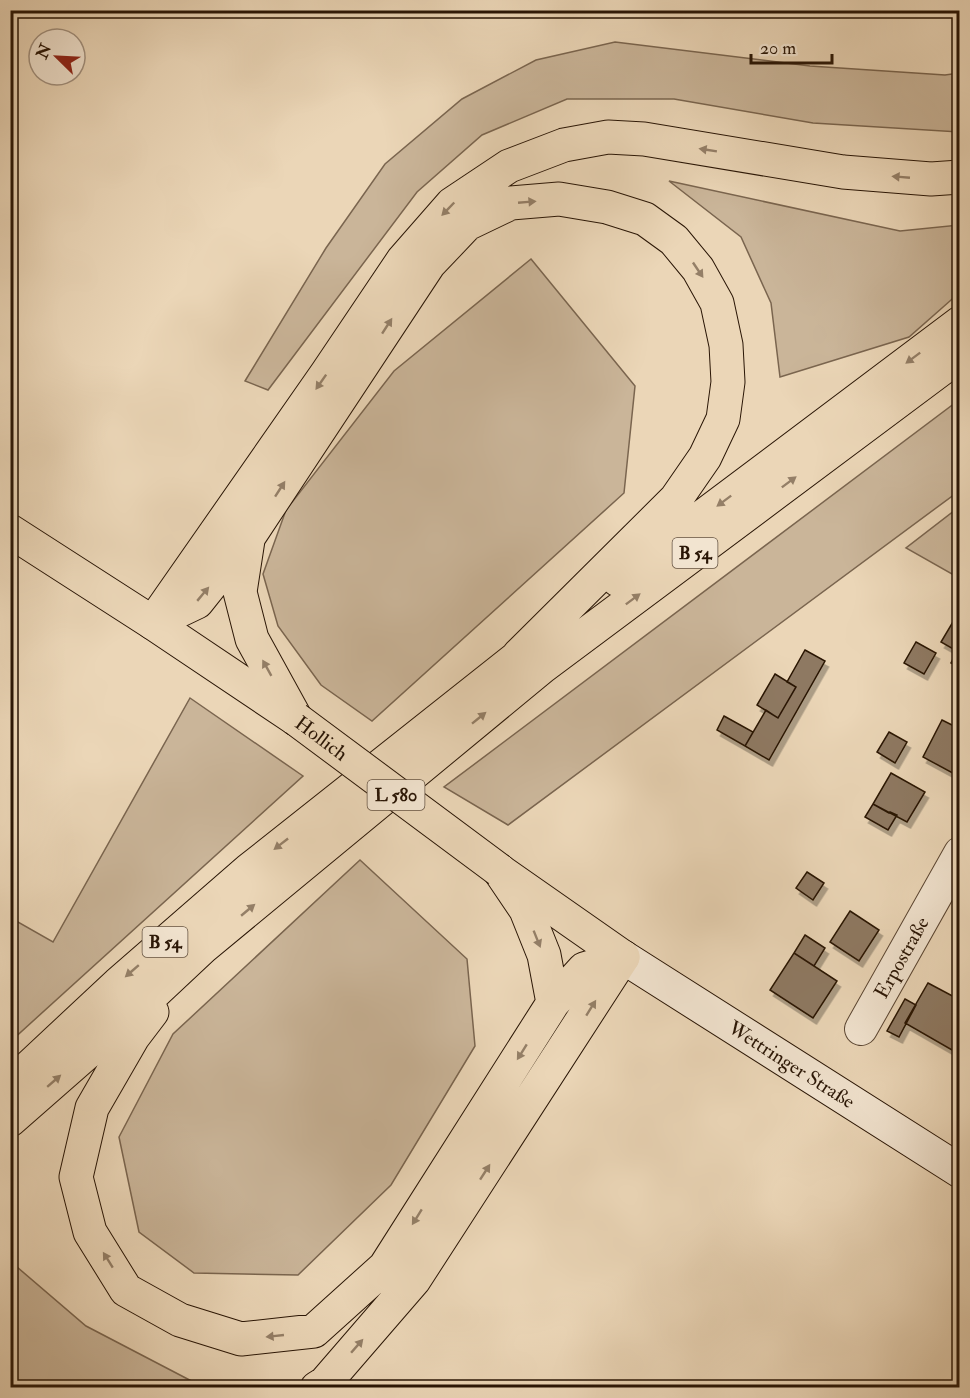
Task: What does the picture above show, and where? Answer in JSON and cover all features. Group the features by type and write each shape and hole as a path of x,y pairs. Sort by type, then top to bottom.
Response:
{"main road":[{"path":"153,623 327,373 402,260 452,204 509,166 564,144 608,137 644,139 843,172 931,179 960,177"},
{"path":"153,623 197,602 248,538 429,264 467,224 511,203 559,199 607,207 645,219 674,240 699,269 717,303 726,345 728,382 723,419 705,457 676,499 519,655"},
{"name":"B 54","path":"10,1085 118,984 249,870 519,655 960,322"},
{"name":"B 54","path":"10,1120 140,1006 203,947 542,667 960,355"},
{"name":"Hollich","path":"10,531 296,719 498,870 623,957"},
{"path":"248,538 240,592 252,639 296,719"},
{"path":"498,870 525,910 544,955 553,1003"},
{"path":"203,947 134,1037 92,1108 76,1176 90,1232 126,1290 180,1320 242,1339 314,1331 385,1268 553,1003 584,969 623,957"},
{"path":"317,1388 325,1383 414,1280 623,957"},
{"name":"Wettringer Straße","path":"623,957 960,1171"}],"street":[{"name":"Erpostraße","path":"861,1029 960,854"}],"shaded area":[{"path":"615,42 810,66 945,75 959,73 959,132 813,123 674,99 567,99 482,135 417,192 268,390 245,381 326,248 385,164 462,99 536,60"},
{"path":"669,181 900,231 959,225 959,293 909,337 780,377 771,303 741,237"},
{"path":"531,259 635,386 624,493 372,721 321,685 278,626 263,574 286,510 394,371"},
{"path":"959,400 959,491 508,825 444,787"},
{"path":"959,507 959,578 906,548"},
{"path":"190,698 303,776 11,1041 11,918 53,942"},
{"path":"360,860 467,959 475,1046 391,1185 298,1275 194,1273 139,1232 119,1137 173,1034"},
{"path":"10,1261 86,1326 203,1387 11,1387"}],"building":[{"path":"960,610 960,668 951,663 957,651 941,642"},
{"path":"916,642 936,653 924,674 904,663"},
{"path":"805,650 825,661 769,760 745,746 766,710 778,718 796,687 787,682"},
{"path":"775,674 796,687 778,718 757,705"},
{"path":"724,716 753,732 745,746 717,730"},
{"path":"942,720 960,729 960,777 923,757"},
{"path":"889,732 907,742 895,763 877,752"},
{"path":"891,773 925,792 907,822 873,804"},
{"path":"873,804 897,815 888,830 865,817"},
{"path":"807,872 824,883 813,900 796,888"},
{"path":"850,911 879,930 859,961 830,942"},
{"path":"805,935 825,948 814,966 794,953"},
{"path":"794,953 837,981 813,1018 770,990"},
{"path":"928,983 960,1000 960,1038 952,1050 905,1023"},
{"path":"905,999 916,1005 899,1037 887,1031"}]}
